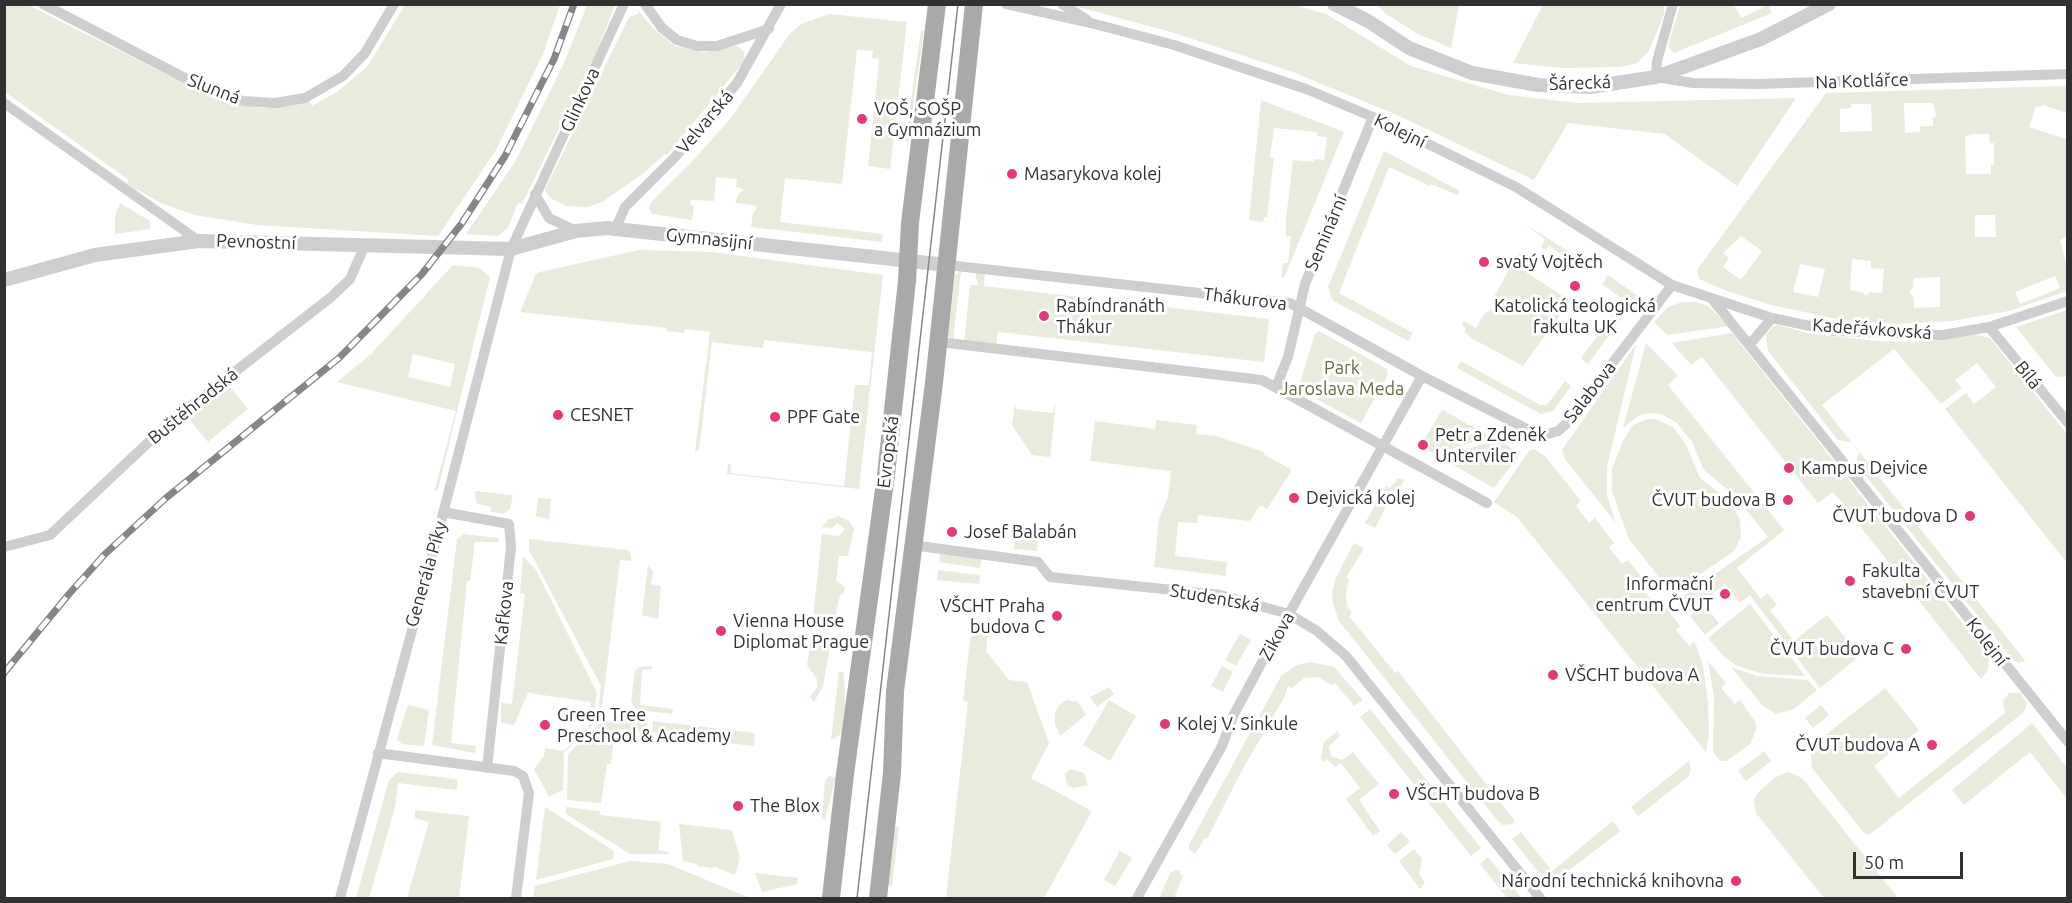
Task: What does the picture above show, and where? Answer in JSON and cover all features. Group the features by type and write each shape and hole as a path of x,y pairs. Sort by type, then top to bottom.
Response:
{"main road":[{"name":"Evropská","path":"831,898 847,755 886,475 910,223 937,4"},
{"name":"Evropská","path":"878,898 892,773 895,691 939,342 974,4"}],"street":[{"name":"Slunná","path":"43,4 206,89 243,101 275,103 305,98 343,76 365,53 394,4"},
{"name":"Glinkova","path":"511,249 624,4"},
{"path":"645,4 662,28 677,40 698,46 717,46 769,29"},
{"name":"Velvarská","path":"616,228 625,207 716,110 737,83 781,4"},
{"name":"Kolejní","path":"1006,4 1091,23 1259,71 1373,117 1516,187 1672,285 1712,299 1751,343 2067,742"},
{"path":"1062,4 1091,23"},
{"name":"Šárecká","path":"1334,4 1368,21 1409,48 1472,73 1538,85 1590,87 1656,77 1761,39 1829,4"},
{"path":"1656,77 1657,61 1673,4"},
{"name":"Na Kotlářce","path":"1656,77 1693,83 1757,84 2067,74"},
{"path":"4,103 199,241"},
{"name":"Seminární","path":"1276,387 1288,357 1305,284 1373,117"},
{"path":"535,194 549,218 576,231"},
{"name":"Gymnasijní","path":"511,249 576,231 616,228 947,265"},
{"name":"Pevnostní","path":"4,280 95,255 199,241 511,249"},
{"name":"Buštěhradská","path":"4,547 31,542 50,535 170,422 330,298 350,279 364,245"},
{"name":"Generála Píky","path":"340,898 511,249"},
{"name":"Thákurova","path":"947,265 1273,300 1300,306 1422,376 1534,435 1547,435"},
{"name":"Salabova","path":"1547,435 1558,431 1566,424 1672,285"},
{"name":"Kadeřávkovská","path":"1712,299 1773,318 1834,331 1893,334 1943,334 1989,327 2067,301"},
{"path":"1751,343 1773,318"},
{"name":"Bílá","path":"1989,327 2067,423"},
{"path":"939,342 1247,377 1276,387 1487,503"},
{"name":"Zikova","path":"1137,898 1221,746 1233,716 1422,376"},
{"name":"Kafkova","path":"443,512 509,524 511,547 488,768"},
{"name":"Studentská","path":"912,545 1038,562 1050,577 1220,595 1289,614 1317,631 1346,656 1540,898"},
{"path":"378,753 518,773 526,779 529,788 516,898"}],"green space":[{"path":"1291,4 1326,14 1411,66 1508,95 1578,103 1796,98 1737,186 1665,134 1568,123 1534,180 1397,115 1290,71 1171,32 1071,5"},
{"path":"7,5 28,5 218,100 263,108 310,102 312,106 337,92 367,67 405,5 560,5 543,54 496,150 438,236 257,225 195,215 161,203 127,184 129,180 5,92 4,10"},
{"path":"587,5 615,5 596,53 522,204 518,203 508,228 498,236 466,234 515,162 564,63"},
{"path":"1377,5 1459,5 1451,48 1418,34 1386,14"},
{"path":"1543,5 1664,5 1664,14 1649,51 1637,63 1620,67 1563,68 1513,63"},
{"path":"1680,5 1734,5 1741,18 1768,5 1772,13 1674,53 1668,46"},
{"path":"638,11 656,31 675,46 704,52 736,46 743,50 745,60 667,155 665,154 644,173 602,202 588,207 566,206 550,198 545,190 629,17 638,14"},
{"path":"829,14 907,22 890,169 868,166 879,59 872,58 873,51 857,50 842,184 785,178 780,222 883,234 882,242 751,227 753,213 757,208 754,205 735,203 739,193 744,190 736,187 737,179 716,177 714,201 691,200 690,204 694,206 692,220 652,214 649,208 651,202 689,165 730,119 789,35 801,24"},
{"path":"921,31 924,31 908,142 905,141"},
{"path":"2064,86 2067,89 2067,113 2042,105 2041,107 2036,106 2029,127 2066,139 2067,135 2067,236 2060,240 2067,267 2067,291 2009,311 1952,321 1894,324 1842,320 1771,305 1699,279 1697,270 1826,93","holes":["1904,103 1933,103 1936,116 1933,118 1933,126 1920,126 1920,132 1905,133","1851,104 1871,104 1872,131 1840,132 1840,109 1851,108","1989,134 1990,143 1994,143 1994,165 1991,165 1991,174 1966,174 1965,136","1975,215 1995,215 1996,237 1975,237","1741,236 1762,251 1741,280 1723,267 1729,258 1723,253","1852,259 1871,261 1871,268 1884,269 1882,293 1870,292 1866,296 1862,292 1850,290","1800,264 1825,269 1818,297 1793,292","2055,276 2060,288 2020,304 2015,292","1940,277 1940,307 1914,308 1914,298 1909,292 1913,288 1914,278"]},
{"path":"1261,100 1344,132 1284,278 1281,277 1283,263 1288,263 1291,236 1286,236 1286,219 1293,160 1314,162 1315,159 1324,160 1327,137 1317,136 1317,132 1274,128 1270,157 1274,158 1267,217 1264,217 1263,222 1249,220"},
{"path":"1384,151 1460,191 1457,195 1431,184 1430,186 1389,167 1339,293 1413,333 1408,341 1332,300 1328,287"},
{"path":"120,203 150,221 150,229 115,234 115,216"},
{"path":"1525,224 1587,263 1581,269 1549,246 1546,250 1541,248 1545,239"},
{"path":"639,250 712,252 883,275 859,489 727,474 728,464 731,464 730,473 844,486 855,385 869,385 872,352 764,340 763,348 712,342 699,449 695,453 710,332 685,329 684,333 667,331 667,328 520,312 536,274"},
{"path":"1518,253 1537,262 1529,274 1570,301 1523,366 1473,339 1464,332 1466,328 1462,326 1464,321 1476,328 1484,314 1494,308 1495,295"},
{"path":"453,265 480,268 490,277 438,489 434,492 456,411 337,382 371,354","holes":["413,354 455,364 450,387 408,377"]},
{"path":"961,271 953,340 948,336 955,275"},
{"path":"975,272 985,274 984,286 1269,319 1264,362 998,332 996,345 964,342 970,285 978,285"},
{"path":"1608,275 1638,296 1588,364 1581,358 1624,300 1602,284"},
{"path":"1682,302 1695,302 1708,306 1729,326 1667,335 1654,322 1668,307"},
{"path":"2067,310 2067,376 2056,377 2016,327"},
{"path":"1778,325 1812,334 1878,341 1911,342 1976,335 1990,338 2067,434 2067,563 1945,409 1966,393 1974,404 1996,387 1977,363 1955,380 1962,388 1941,404 1894,349 1822,405 2062,707 2025,661 2019,663 2013,660 1858,466 1859,453 1851,442 1838,440 1768,351 1766,335 1772,327"},
{"name":"Park Jaroslava Meda","path":"1319,331 1387,369 1388,374 1361,423 1298,389 1315,334"},
{"path":"1732,333 1986,653 1989,660 1988,670 1981,679 1833,492 1818,503 1702,357 1691,365 1672,343"},
{"path":"1646,343 1678,376 1668,385 1784,530 1737,568 1761,599 1767,593 1777,605 1770,610 1794,641 1827,615 1860,656 1820,688 1750,595 1740,603 1725,584 1688,612 1683,606 1685,595 1768,537 1736,497 1704,470 1692,442 1677,423 1661,414 1649,413 1638,416 1623,428"},
{"path":"1636,344 1607,467 1607,496 1616,523 1565,459 1562,450"},
{"path":"1461,361 1540,405 1547,405 1565,381 1571,386 1553,411 1541,414 1457,368"},
{"path":"229,386 248,409 208,442 189,419"},
{"path":"1015,402 1016,409 1053,413 1056,402 1050,457 1032,455 1012,425"},
{"path":"1442,410 1491,437 1434,454 1421,446"},
{"path":"1648,419 1655,419 1673,427 1686,445 1700,478 1732,503 1740,521 1741,537 1734,551 1683,586 1666,586 1629,539 1612,492 1612,469 1623,441 1633,425"},
{"path":"1156,420 1197,425 1196,434 1216,436 1264,452 1263,454 1292,470 1267,509 1260,505 1250,521 1198,515 1197,523 1178,522 1175,556 1227,562 1226,576 1154,567 1159,519 1168,497 1171,471 1090,461 1095,421 1155,429"},
{"path":"1497,440 1518,452 1519,455 1494,488 1439,457"},
{"path":"1534,449 1545,456 1581,501 1576,506 1589,523 1595,518 1614,543 1609,547 1622,564 1628,560 1647,584 1642,589 1656,605 1661,601 1680,626 1676,630 1689,646 1694,642 1696,645 1703,665 1708,703 1709,735 1706,752 1517,517 1494,502 1529,451"},
{"path":"1398,478 1404,480 1393,500 1390,498 1375,528 1365,523 1386,486 1390,488"},
{"path":"475,491 513,495 510,509 503,514 491,512 491,507 476,503"},
{"path":"538,498 551,499 549,519 536,517"},
{"path":"838,516 848,520 854,528 848,556 839,556 836,581 845,587 844,593 840,595 834,622 819,624 817,618 813,618 822,534 839,536 845,529 837,523 832,528 822,527 828,520"},
{"path":"463,534 498,538 500,542 475,542 470,581 467,581 451,743 476,746 475,753 432,745 457,539"},
{"path":"1015,538 1038,541 1037,551 1014,549"},
{"path":"529,539 628,550 631,555 631,561 620,560 601,714 598,713 601,686 529,550"},
{"path":"1354,543 1364,548 1346,578 1349,580 1346,594 1347,605 1352,613 1349,616 1395,673 1398,671 1515,821 1512,824 1502,825 1498,821 1339,621 1332,593 1335,580"},
{"path":"940,554 982,558 980,568 939,562"},
{"path":"523,556 536,570 597,693 592,725 564,753 563,790 549,797 534,769 544,756 545,748 564,751 589,726 591,702 528,693 514,725 501,723 501,703 512,704 525,594 520,593"},
{"path":"648,566 653,571 651,584 661,586 658,619 642,615"},
{"path":"938,570 980,575 979,584 937,580"},
{"path":"1704,604 1719,623 1705,635 1690,616"},
{"path":"1750,604 1805,676 1763,674 1737,666 1724,657 1708,638"},
{"path":"971,631 988,633 986,651 1009,680 1027,682 1049,743 1031,778 1092,811 1044,898 946,898 968,702 963,701"},
{"path":"1240,634 1251,640 1236,666 1225,660"},
{"path":"817,635 826,636 831,642 823,686 814,702 810,697 817,687 817,679 807,665 811,639 815,640"},
{"path":"1708,661 1726,683 1721,688 1735,704 1740,700 1757,728 1750,744 1726,761 1720,761 1713,751 1714,697"},
{"path":"1310,662 1334,667 1363,700 1354,706 1335,683 1332,685 1318,677 1304,678 1292,688 1288,686 1284,698 1241,772 1207,839 1205,838 1195,854 1189,850 1189,845 1281,676 1297,665"},
{"path":"652,666 652,669 642,670 640,705 673,709 672,714 637,710 631,702 635,671 639,667"},
{"path":"1222,666 1233,672 1223,692 1211,686"},
{"path":"1731,667 1757,676 1808,680 1817,690 1794,709 1776,714 1763,706"},
{"path":"839,672 844,672 845,706 840,735 831,740"},
{"path":"1109,687 1114,694 1097,707 1090,697"},
{"path":"1885,688 1919,730 1874,766 1899,798 2005,713 2003,701 2009,693 2020,693 2027,703 2024,712 1869,835 1864,833 1812,768 1811,753 1818,741"},
{"path":"1067,700 1078,702 1086,715 1060,736 1055,724 1055,713 1059,705"},
{"path":"1109,700 1136,716 1110,761 1083,745"},
{"path":"408,705 429,710 424,746 402,744 397,739"},
{"path":"1821,705 1829,715 1813,728 1805,718"},
{"path":"1370,709 1481,848 1471,856 1360,717"},
{"path":"648,720 646,732 615,729 611,764 607,764 601,803 567,800 568,754 601,722"},
{"path":"653,721 755,733 754,746 710,741 710,734 688,732 687,736 652,732"},
{"path":"2032,723 2067,768 2067,799 2030,752 1964,805 1952,790"},
{"path":"1337,731 1340,735 1329,747 1331,756 1342,760 1353,752 1379,784 1359,800 1380,831 1373,836 1346,799 1360,788 1341,763 1335,767 1327,759 1323,762 1321,758 1324,742"},
{"path":"1764,751 1771,761 1746,781 1738,771"},
{"path":"1689,761 1691,770 1688,777 1638,816 1631,807"},
{"path":"1071,769 1084,773 1088,785 1074,788 1067,785 1065,774"},
{"path":"398,772 457,779 457,790 398,783 395,807 369,898 356,898 389,780"},
{"path":"1788,772 1802,778 1898,898 1824,898 1756,813 1754,801 1757,794 1774,778"},
{"path":"829,776 836,777 825,820 822,818 825,781"},
{"path":"545,807 614,851 613,859 536,880"},
{"path":"566,807 600,811 600,815 661,822 658,850 669,852 669,854 630,854 566,814"},
{"path":"415,810 469,816 459,898 407,898 429,822 415,818"},
{"path":"1613,821 1620,831 1554,882 1543,878 1512,839 1521,832 1552,871"},
{"path":"679,824 732,830 740,858 735,875 713,866 713,868 697,866 697,864 683,861"},
{"path":"894,826 899,827 892,886 888,885"},
{"path":"1401,832 1410,842 1395,854 1387,845"},
{"path":"1414,849 1422,859 1419,874 1425,883 1420,889 1399,861"},
{"path":"1120,851 1132,858 1115,886 1104,880"},
{"path":"1488,857 1521,898 1507,898 1480,864"},
{"path":"630,861 668,864 750,898 533,898 535,886"},
{"path":"1176,870 1181,871 1180,874 1183,876 1174,898 1159,898 1170,873"},
{"path":"755,873 798,878 797,884 762,892"}],"tram line":[{"path":"857,898 958,4"}],"railway":[{"path":"4,673 105,554 166,498 339,358 422,274 462,223 505,156 554,59 574,4"}],"place":[{"name":"VOŠ, SOŠP a Gymnázium","path":"862,119"},
{"name":"Masarykova kolej","path":"1012,174"},
{"name":"svatý Vojtěch","path":"1484,262"},
{"name":"Katolická teologická fakulta UK","path":"1575,286"},
{"name":"Rabíndranáth Thákur","path":"1044,316"},
{"name":"CESNET","path":"558,415"},
{"name":"PPF Gate","path":"775,417"},
{"name":"Petr a Zdeněk Unterviler","path":"1423,445"},
{"name":"Kampus Dejvice","path":"1789,468"},
{"name":"Dejvická kolej","path":"1294,498"},
{"name":"ČVUT budova B","path":"1788,500"},
{"name":"ČVUT budova D","path":"1970,516"},
{"name":"Josef Balabán","path":"952,532"},
{"name":"Fakulta stavební ČVUT","path":"1850,581"},
{"name":"Informační centrum ČVUT","path":"1725,594"},
{"name":"VŠCHT Praha budova C","path":"1057,616"},
{"name":"Vienna House Diplomat Prague","path":"721,631"},
{"name":"ČVUT budova C","path":"1906,649"},
{"name":"VŠCHT budova A","path":"1553,675"},
{"name":"Kolej V. Sinkule","path":"1165,724"},
{"name":"Green Tree Preschool & Academy","path":"545,725"},
{"name":"ČVUT budova A","path":"1932,745"},
{"name":"VŠCHT budova B","path":"1394,794"},
{"name":"The Blox","path":"738,806"},
{"name":"Národní technická knihovna","path":"1736,881"}]}
